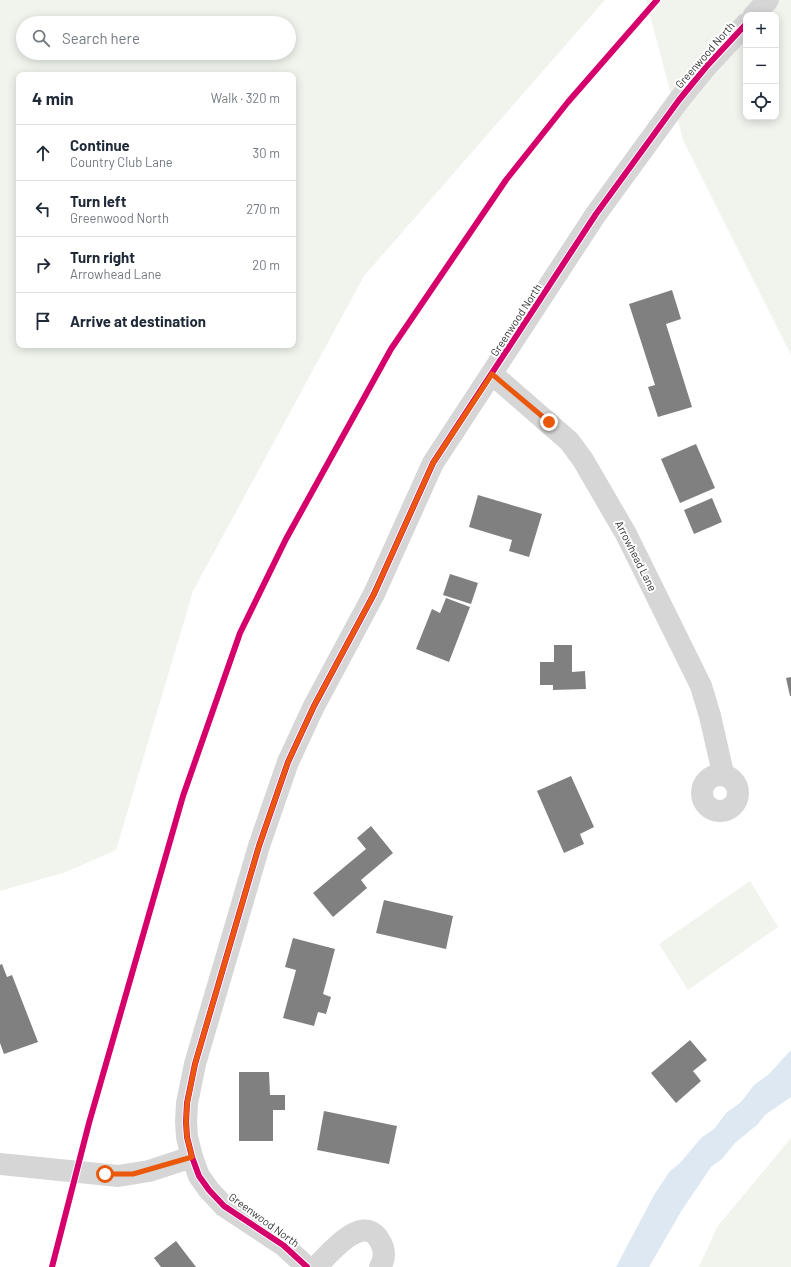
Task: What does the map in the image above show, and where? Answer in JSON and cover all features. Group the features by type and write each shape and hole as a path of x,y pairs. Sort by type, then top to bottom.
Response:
{"street":[{"path":"757,12 768,0"},
{"name":"Greenwood North","path":"307,1267 283,1246 224,1206 209,1190 199,1176 192,1157 187,1137 186,1122 187,1104 195,1064 259,846 288,762 314,706 374,594 433,463 596,214 679,100 706,67 743,27"},
{"name":"Arrowhead Lane","path":"492,374 569,440 595,480 626,534 701,686 710,716 723,773"},
{"path":"0,1164 118,1176 149,1171 192,1157"},
{"path":"316,1267 345,1238 356,1232 366,1231 379,1239 383,1248 384,1257 380,1267"}],"shaded area":[{"path":"0,0 605,0 364,276 193,591 116,850 66,872 0,891"},
{"path":"646,0 791,0 791,355 683,140"},
{"path":"750,881 778,927 688,990 659,944"},
{"path":"791,1050 791,1097 765,1115 757,1125 735,1143 722,1159 711,1167 682,1210 649,1267 616,1267 654,1195 670,1171 680,1163 701,1138 714,1129 726,1113 741,1102 754,1085 769,1074"},
{"path":"791,1138 791,1267 699,1267 717,1227"}],"building":[{"path":"672,290 681,319 666,324 692,407 658,417 648,387 655,385 629,304"},
{"path":"696,444 715,488 680,503 661,459"},
{"path":"478,495 542,514 529,557 509,551 512,540 469,527"},
{"path":"712,498 722,522 694,534 684,510"},
{"path":"450,574 478,583 471,604 443,595"},
{"path":"446,598 470,607 449,662 416,649 432,609 440,613"},
{"path":"554,645 572,645 572,672 585,671 586,689 553,690 553,685 540,685 540,662 554,662"},
{"path":"791,677 791,696 790,696 786,678"},
{"path":"571,776 594,827 580,834 584,844 564,853 537,791"},
{"path":"371,826 393,853 361,880 367,888 333,917 313,893 366,849 357,838"},
{"path":"384,900 453,916 446,949 376,933"},
{"path":"293,938 335,949 323,994 331,997 326,1014 318,1012 314,1026 283,1018 296,970 285,967"},
{"path":"2,964 7,977 12,975 38,1042 4,1054 0,1043 0,965"},
{"path":"690,1040 707,1060 693,1071 701,1081 676,1103 651,1073"},
{"path":"239,1072 269,1072 270,1095 285,1095 285,1110 273,1110 273,1141 239,1141"},
{"path":"324,1111 397,1126 389,1164 317,1150"},
{"path":"176,1241 196,1267 161,1267 154,1258"}],"cycle path":[{"path":"52,1267 89,1123 183,796 240,633 286,539 391,349 506,180 568,102 657,0"},
{"path":"307,1267 283,1245 224,1206 209,1190 199,1176 192,1157 187,1137 186,1122 187,1103 195,1064 259,846 288,762 314,706 374,594 433,463 596,214 679,100 706,67 743,27"}],"route":[{"path":"105,1174 118,1176 149,1171 192,1157 187,1137 186,1122 187,1104 195,1064 259,846 288,762 301,731 374,594 433,463 492,374 549,422"}]}
